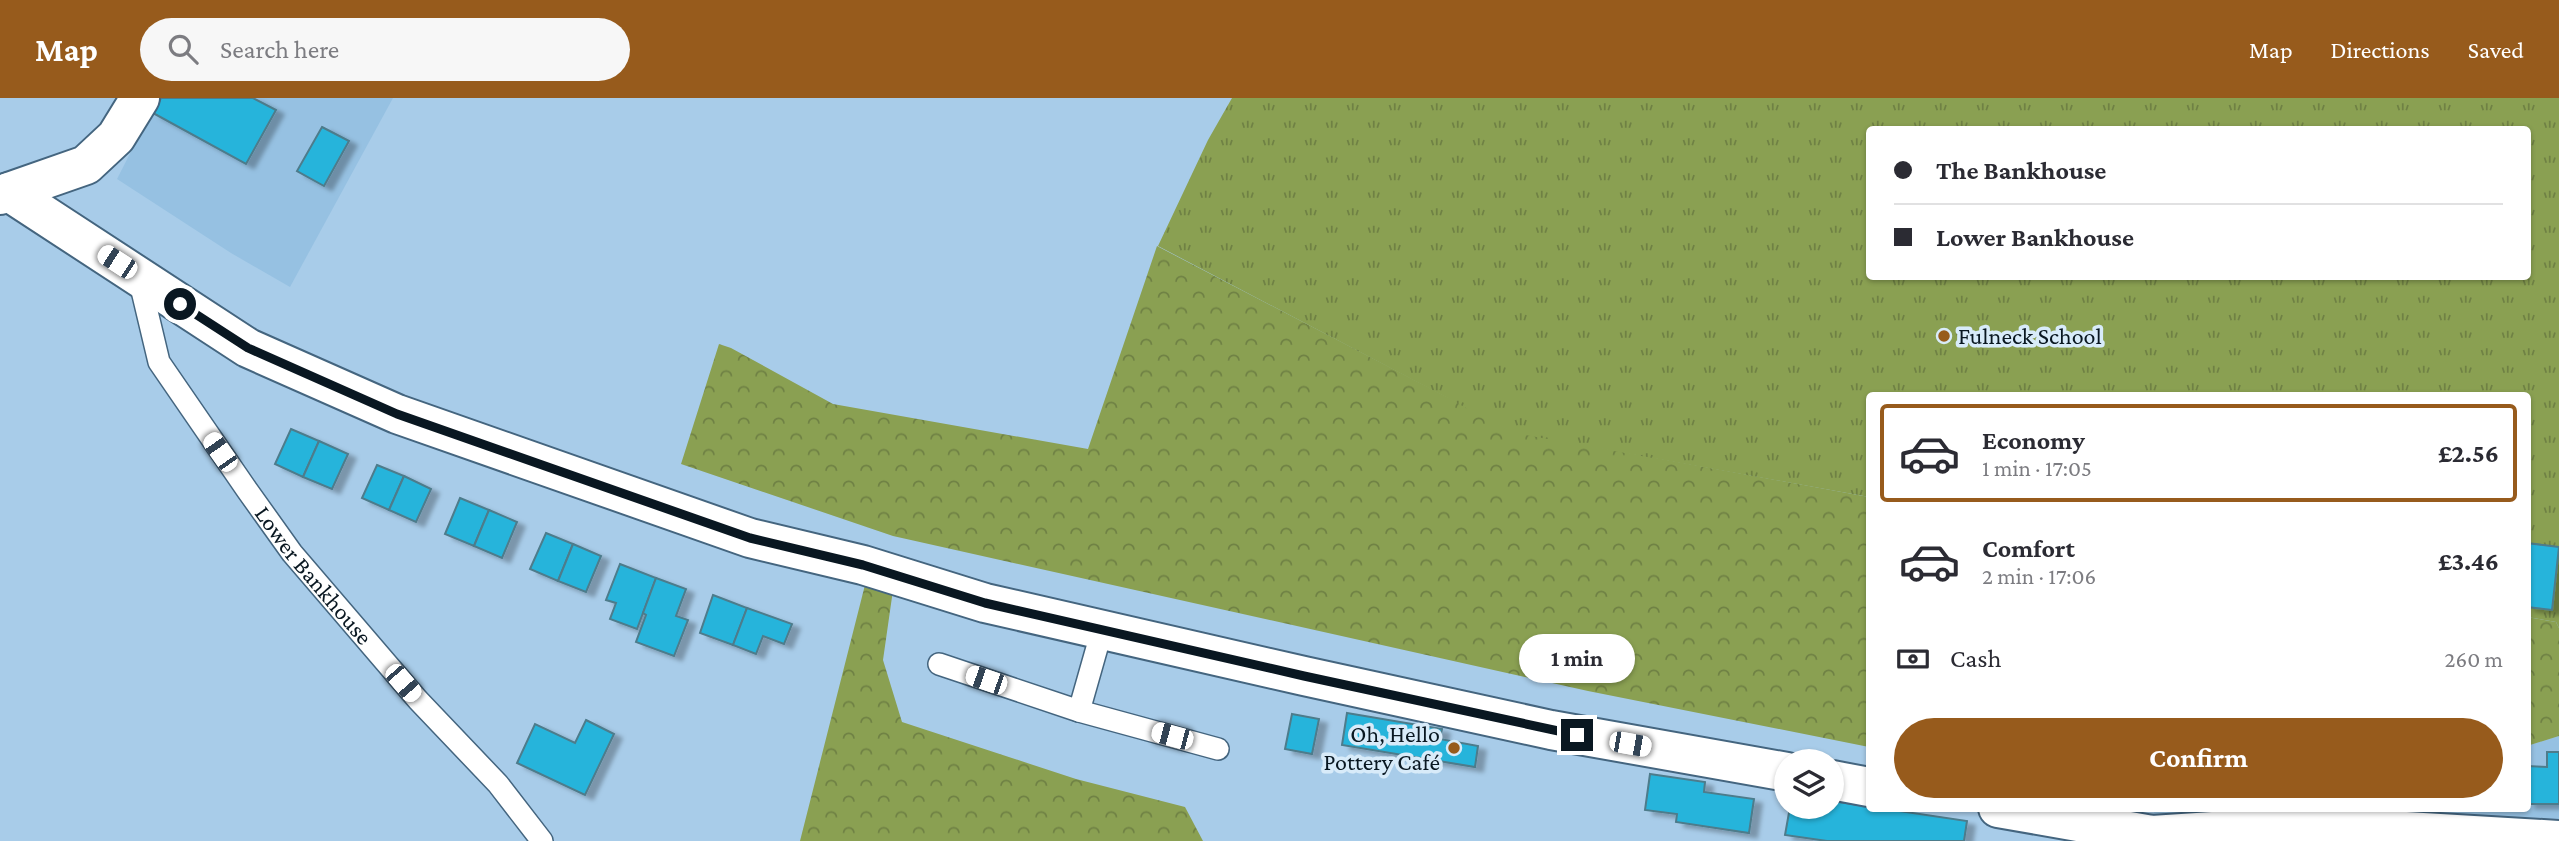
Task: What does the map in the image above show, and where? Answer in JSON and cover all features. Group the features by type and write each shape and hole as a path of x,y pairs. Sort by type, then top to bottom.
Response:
{"street":[{"path":"4,194 86,164 116,137 140,98"},
{"path":"4,194 138,276 248,348 397,414 750,538 863,565 985,603 1102,630 1551,730 1774,770"},
{"path":"1844,782 1866,786"},
{"path":"2019,812 2152,838 2304,825 2559,840"}],"lane":[{"name":"Lower Bankhouse","path":"138,276 159,362 292,553 418,700 498,784 542,841"},
{"path":"1079,711 1102,630"},
{"path":"939,664 1079,711 1218,748"}],"shaded area":[{"path":"163,98 393,98 290,287 231,253 117,179 143,128"},
{"path":"2559,736 2559,841 2139,841 2154,812 2531,812 2531,745"}],"green space":[{"name":"Fulneck School","path":"1232,98 2559,98 2559,628 2556,622 2531,618 2531,392 1866,392 1866,496 1514,433 1158,246 1208,140"},
{"path":"1157,246 1514,432 1866,496 1866,746 1588,691 893,536 681,464 719,344 833,404 1088,449"},
{"path":"866,581 893,590 883,660 902,722 1076,779 1185,807 1203,841 800,841"},
{"path":"2531,618 2556,622 2559,628 2559,736 2531,745"}],"building":[{"path":"161,98 253,98 276,110 246,164 153,113"},
{"path":"322,127 349,141 324,186 297,171"},
{"path":"291,429 319,441 303,477 275,464"},
{"path":"319,441 348,454 332,489 303,477"},
{"path":"377,465 404,476 389,510 362,498"},
{"path":"404,476 431,489 416,522 389,510"},
{"path":"460,498 489,510 474,546 445,534"},
{"path":"489,510 517,522 502,558 474,546"},
{"path":"546,533 573,544 558,581 530,569"},
{"path":"573,544 601,556 586,592 558,581"},
{"path":"2531,544 2559,547 2552,610 2531,607"},
{"path":"620,564 656,578 637,629 610,619 616,603 606,600"},
{"path":"656,578 686,589 676,616 688,620 674,656 636,642"},
{"path":"713,595 747,608 733,645 700,633"},
{"path":"747,608 792,624 784,644 763,636 756,654 733,645"},
{"path":"1347,713 1442,729 1440,739 1478,746 1475,767 1342,745"},
{"path":"1292,714 1319,719 1312,754 1285,749"},
{"path":"586,720 614,734 585,795 517,763 535,724 575,743"},
{"path":"2547,752 2559,752 2559,804 2531,804 2531,766 2547,767"},
{"path":"1650,774 1705,782 1704,792 1754,799 1749,833 1676,822 1677,814 1645,810"},
{"path":"1844,803 1866,806 1866,812 1906,812 1967,821 1964,841 1827,841 1785,835 1788,819 1844,819"}],"place":[{"name":"Fulneck School","path":"1944,336"},
{"name":"Oh, Hello Pottery Café","path":"1454,748"}],"route":[{"path":"180,304 248,348 397,414 750,538 863,565 985,603 1577,735"}]}
